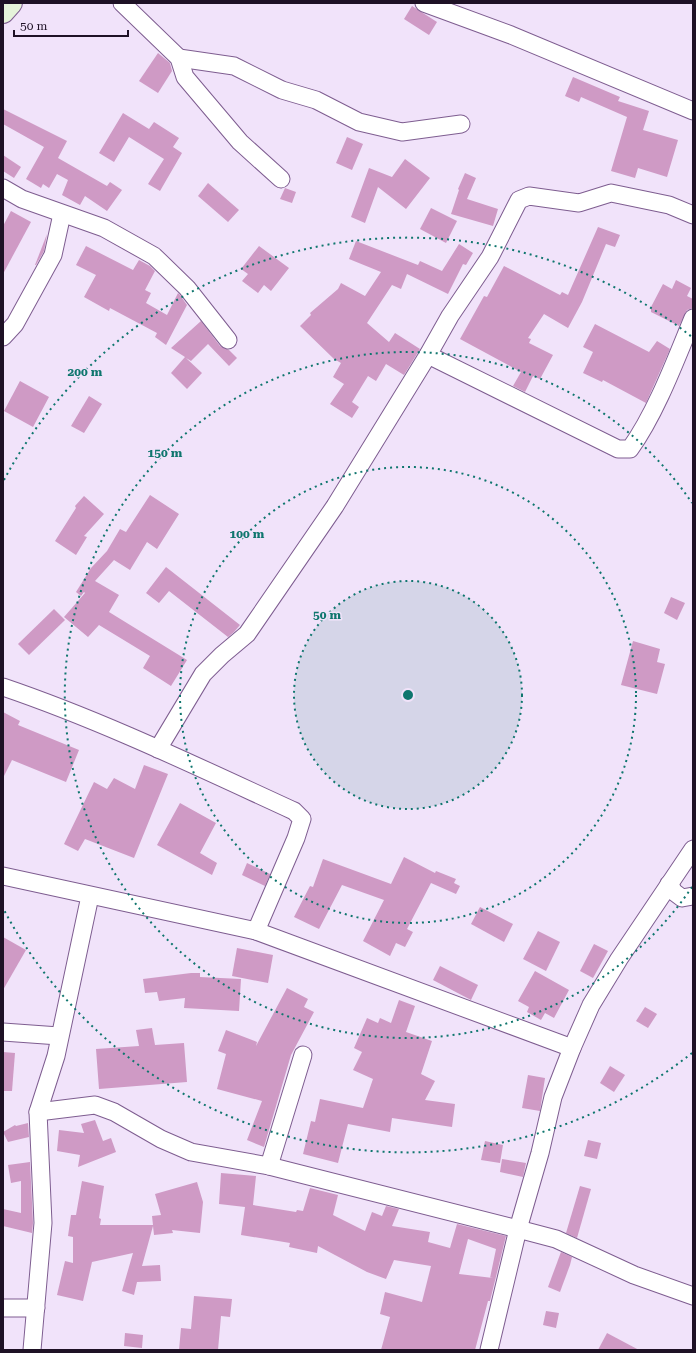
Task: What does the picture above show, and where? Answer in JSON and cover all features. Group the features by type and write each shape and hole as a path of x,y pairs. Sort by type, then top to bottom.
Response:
{"main road":[{"path":"3,12 11,3"}],"street":[{"path":"122,3 179,58 185,77 211,110 240,142 281,179"},
{"path":"424,3 512,35 693,111"},
{"path":"179,58 234,66 282,90 316,100 359,122 402,132 461,124"},
{"path":"3,188 22,198 62,214 104,228 154,256 187,288 228,340"},
{"path":"158,749 203,674 222,655 247,634 335,506 428,355 450,316 490,257 519,200 529,196 579,203 611,193 669,205 693,215"},
{"path":"3,337 15,324 53,255 62,214"},
{"path":"428,355 618,449 630,449 638,438 672,369 693,318"},
{"path":"3,687 56,705 158,749 294,811 302,819 296,838 256,931"},
{"path":"489,1350 518,1228 540,1153 553,1097 572,1048 591,1005 693,849"},
{"path":"3,876 256,931 572,1048"},
{"path":"669,884 674,892 682,898 693,896"},
{"path":"32,1350 43,1222 38,1112 56,1056 90,896"},
{"path":"3,1032 60,1036"},
{"path":"269,1166 303,1055"},
{"path":"38,1112 95,1105 114,1112 161,1139 191,1152 269,1166 518,1228 556,1239 634,1276 693,1296"},
{"path":"3,1308 36,1308"}],"building":[{"path":"412,6 437,22 429,35 404,19"},
{"path":"158,53 170,63 172,71 158,93 139,81"},
{"path":"573,77 620,97 618,101 649,111 643,130 678,140 667,177 638,168 635,178 611,171 627,117 581,97 579,102 565,96"},
{"path":"3,109 67,141 58,158 107,186 110,182 122,190 107,211 85,196 80,205 62,195 68,180 57,174 49,188 43,184 41,188 26,179 44,147 3,124"},
{"path":"123,113 149,129 154,122 179,138 173,147 182,153 160,191 148,184 164,159 129,137 114,162 99,153"},
{"path":"347,137 363,144 352,170 336,163"},
{"path":"3,155 21,167 14,178 3,171"},
{"path":"405,159 430,178 406,209 378,187 365,223 351,217 369,168 392,177"},
{"path":"465,173 476,178 467,199 498,209 493,226 451,214 459,190 458,189"},
{"path":"208,183 239,210 228,222 198,196"},
{"path":"285,188 296,192 292,203 280,199"},
{"path":"431,208 457,221 446,243 420,229"},
{"path":"11,211 31,222 3,274 3,226"},
{"path":"598,227 620,235 615,247 606,244 582,302 568,328 544,314 528,338 531,339 529,343 553,355 540,379 533,376 525,392 513,386 521,372 460,339 484,296 487,297 504,266 560,295 562,292 568,295"},
{"path":"47,234 44,251 35,265"},
{"path":"356,241 418,265 420,261 442,271 459,244 473,253 466,265 463,264 448,294 407,274 401,289 392,285 367,323 389,342 395,333 420,349 404,375 386,364 376,381 368,376 352,402 359,407 352,418 330,404 344,384 333,377 341,363 334,359 300,326 311,315 310,313 338,289 341,283 365,296 381,272 349,259"},
{"path":"86,246 133,270 139,260 150,266 155,271 145,290 151,293 146,303 167,315 178,293 180,295 187,305 166,345 155,337 157,333 110,308 109,311 84,297 96,275 76,265"},
{"path":"259,246 289,268 271,291 264,285 258,293 242,281 248,274 241,269"},
{"path":"676,280 691,288 687,296 693,299 693,308 687,310 679,326 651,312 651,307 663,284 672,289"},
{"path":"201,321 220,346 229,350 237,358 229,366 208,344 191,361 186,358 202,373 187,389 171,373 185,357 171,348"},
{"path":"595,324 649,352 657,341 670,349 646,403 603,380 602,382 583,373 593,352 583,347"},
{"path":"20,381 49,397 33,427 4,411"},
{"path":"89,396 102,404 84,433 71,426"},
{"path":"150,495 179,514 157,549 147,542 130,570 114,560 95,581 119,595 109,612 187,660 171,686 143,668 150,656 99,625 88,637 64,617 85,593 84,592 81,596 76,592 91,568 107,551 120,529 126,532"},
{"path":"84,496 104,514 84,536 87,537 76,555 55,541 76,508 75,506"},
{"path":"166,567 240,625 234,632 228,637 169,591 159,603 146,593"},
{"path":"671,597 685,603 677,620 664,613"},
{"path":"54,609 65,620 29,655 18,644"},
{"path":"633,641 660,649 657,662 665,664 657,694 621,685"},
{"path":"3,712 20,721 18,725 79,750 66,782 12,760 3,778"},
{"path":"144,765 168,774 134,858 85,839 78,851 64,844 94,782 107,789 114,778 135,789"},
{"path":"180,803 216,823 200,853 217,863 212,875 157,845"},
{"path":"404,857 435,873 436,871 456,879 454,883 460,886 456,894 431,883 407,929 413,932 405,947 396,943 390,956 363,941 384,900 342,885 319,929 294,917 310,886 313,887 323,859 391,884"},
{"path":"247,863 270,874 265,886 242,875"},
{"path":"480,907 513,924 504,942 471,924"},
{"path":"538,931 560,942 546,971 523,959"},
{"path":"3,937 26,950 3,990"},
{"path":"594,944 608,951 593,978 580,971"},
{"path":"237,948 273,955 268,983 232,976"},
{"path":"440,966 478,985 471,1000 433,980"},
{"path":"535,971 569,990 554,1018 545,1013 541,1020 527,1012 529,1007 518,1001"},
{"path":"200,973 200,977 241,979 239,1011 184,1008 185,998 159,1001 157,992 145,993 143,979"},
{"path":"287,988 308,999 304,1007 314,1012 291,1055 264,1147 247,1140 262,1101 217,1089 226,1054 218,1051 226,1030 257,1042 256,1046"},
{"path":"399,1000 415,1006 406,1032 432,1041 421,1074 435,1081 425,1100 455,1104 452,1127 392,1118 390,1132 348,1124 338,1163 303,1154 311,1121 315,1122 320,1099 363,1108 373,1079 353,1070 362,1052 354,1048 367,1018 378,1023 380,1018 391,1023"},
{"path":"645,1007 657,1014 648,1028 636,1021"},
{"path":"152,1028 155,1045 184,1043 187,1082 99,1089 96,1049 139,1046 136,1030"},
{"path":"3,1052 15,1053 12,1091 3,1091"},
{"path":"610,1066 625,1075 614,1092 600,1083"},
{"path":"528,1075 545,1078 540,1111 522,1108"},
{"path":"95,1120 103,1141 111,1138 116,1152 78,1167 80,1155 57,1151 59,1130 84,1133 81,1124"},
{"path":"28,1123 29,1137 8,1142 3,1132 15,1125"},
{"path":"588,1140 601,1143 597,1159 584,1156"},
{"path":"485,1141 503,1145 500,1163 481,1160"},
{"path":"502,1159 526,1163 523,1177 500,1172"},
{"path":"30,1162 33,1223 32,1233 3,1226 3,1209 21,1213 21,1181 11,1183 8,1165"},
{"path":"221,1173 256,1176 253,1205 296,1212 297,1210 303,1211 310,1188 338,1195 333,1215 365,1231 372,1212 382,1216 386,1206 399,1209 392,1226 430,1232 428,1242 450,1248 457,1224 506,1236 490,1301 488,1301 475,1350 381,1350 390,1317 380,1314 385,1292 422,1302 431,1266 394,1260 386,1279 367,1272 318,1246 317,1253 289,1247 290,1243 241,1235 245,1207 219,1204","holes":["468,1239 496,1249 490,1278 459,1274"]},
{"path":"82,1181 104,1186 99,1218 101,1219 100,1225 153,1225 152,1216 161,1215 155,1194 197,1182 203,1202 200,1233 172,1230 173,1233 154,1235 153,1226 142,1266 160,1265 161,1281 137,1282 134,1295 122,1291 133,1253 92,1262 83,1301 57,1295 65,1261 73,1263 73,1237 68,1236 71,1215 76,1215"},
{"path":"580,1186 591,1189 577,1238 566,1233"},
{"path":"561,1252 572,1257 560,1292 548,1287"},
{"path":"194,1296 232,1299 230,1317 221,1316 218,1350 179,1350 181,1328 191,1329"},
{"path":"546,1311 559,1313 556,1328 543,1325"},
{"path":"125,1333 143,1335 142,1348 124,1346"},
{"path":"607,1333 639,1350 598,1350"}]}
